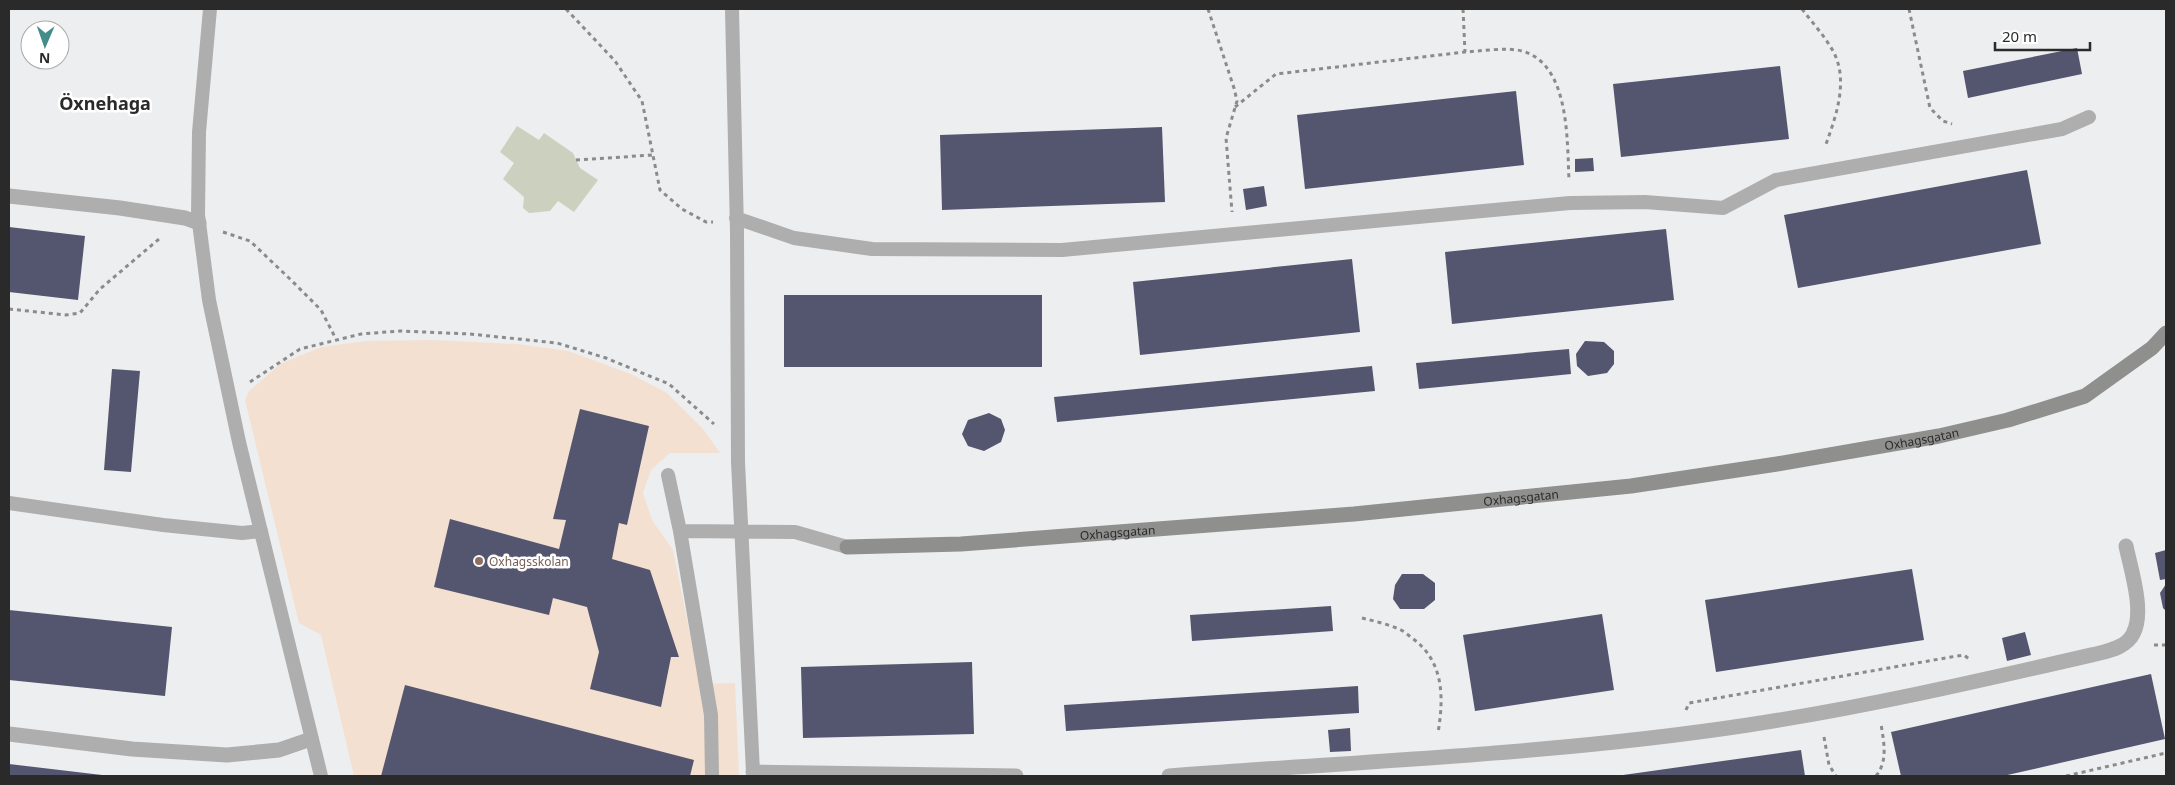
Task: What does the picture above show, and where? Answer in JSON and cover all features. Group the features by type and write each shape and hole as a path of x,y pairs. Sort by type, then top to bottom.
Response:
{"street":[{"path":"9,196 120,208 185,218 199,223"},
{"name":"Oxhagsgatan","path":"847,547 960,544 1354,514 1632,486 1778,464 1939,436 2008,420 2085,396 2152,348 2166,334"},
{"path":"1170,776 1556,748 1683,734 1877,703 2118,648 2133,635 2137,618 2137,601 2126,546"},
{"path":"9,734 132,749 227,755 279,750 311,739"},
{"path":"753,772 1016,776"}],"lane":[{"path":"210,9 200,132 199,223 209,300 261,531 321,776"},
{"path":"732,9 741,532 753,772"},
{"path":"736,221 794,238 872,249 1062,250 1570,203 1645,202 1724,208 1776,180 2062,129 2088,117"},
{"path":"668,475 680,531 711,715 712,776"},
{"path":"9,503 182,527 242,533 261,531"},
{"path":"680,531 795,532 847,547"}],"path":[{"path":"566,9 615,61 642,101 660,190 682,209 706,222 736,221"},
{"path":"1208,9 1237,101 1226,138 1233,235"},
{"path":"1463,9 1465,52"},
{"path":"1802,9 1832,48 1838,67 1841,88 1833,126 1815,173"},
{"path":"1909,9 1930,108 1944,120 1965,127 1969,146"},
{"path":"1235,107 1276,74 1465,52 1520,50 1541,61 1550,71 1556,85 1564,120 1570,203"},
{"path":"576,160 653,155"},
{"path":"9,309 66,315 80,313 114,277 185,218"},
{"path":"199,223 250,241 321,310 337,340"},
{"path":"230,398 268,369 300,349 361,334 400,331 470,334 557,344 606,358 669,384 716,426"},
{"path":"1362,618 1401,630 1421,644 1432,658 1441,682 1442,704 1433,758"},
{"path":"1683,734 1682,723 1688,703 1790,684 1964,655 1974,662 1988,679"},
{"path":"1876,776 1883,762 1885,752 1877,703"},
{"path":"1820,713 1829,766 1836,776"},
{"path":"2066,776 2166,753"}],"shaded area":[{"name":"Oxhagsskolan","path":"432,340 517,344 568,351 631,374 667,393 703,429 720,453 670,453 651,470 643,493 652,520 673,550 700,684 735,683 739,776 354,776 321,635 299,623 245,400 249,391 280,364 321,347 366,341"}],"green space":[{"path":"517,126 539,140 544,133 573,153 580,168 598,180 574,212 558,201 550,211 529,213 523,208 524,197 503,179 514,163 500,152"}],"building":[{"path":"2077,48 2082,74 1968,98 1963,71"},
{"path":"1780,66 1789,139 1621,157 1613,84"},
{"path":"1516,91 1524,165 1305,189 1297,115"},
{"path":"1162,127 1165,202 942,210 940,135"},
{"path":"1593,158 1594,171 1575,172 1575,159"},
{"path":"2027,170 2041,244 1798,288 1784,215"},
{"path":"1264,186 1267,206 1246,210 1243,189"},
{"path":"9,227 85,236 78,300 9,292"},
{"path":"1666,229 1674,300 1452,324 1445,252"},
{"path":"1352,259 1360,332 1140,355 1133,282"},
{"path":"784,295 1042,295 1042,367 784,367"},
{"path":"1585,341 1604,342 1614,351 1614,364 1607,373 1588,376 1577,366 1576,354"},
{"path":"1569,349 1571,374 1419,389 1416,363"},
{"path":"1372,366 1375,391 1057,422 1054,397"},
{"path":"112,369 140,371 131,472 104,470"},
{"path":"580,409 649,426 627,525 619,523 612,559 650,570 679,657 671,657 661,707 590,689 599,652 587,607 553,598 549,615 434,587 450,519 559,549 566,520 553,519"},
{"path":"989,413 1001,419 1005,430 1001,442 984,451 968,446 962,434 968,420"},
{"path":"2166,550 2166,579 2160,580 2155,553"},
{"path":"1912,569 1924,640 1716,672 1705,600"},
{"path":"1402,574 1423,574 1435,583 1435,600 1424,609 1400,609 1393,599 1395,585"},
{"path":"2166,584 2166,611 2163,608 2160,593"},
{"path":"1331,606 1333,631 1192,641 1190,615"},
{"path":"9,610 172,627 165,696 9,680"},
{"path":"1602,614 1614,690 1475,711 1463,635"},
{"path":"2025,632 2031,655 2007,661 2002,638"},
{"path":"972,662 974,734 803,738 801,667"},
{"path":"2151,674 2165,739 2003,776 1901,776 1891,732"},
{"path":"405,685 694,760 690,776 381,776"},
{"path":"1358,686 1359,713 1066,731 1064,705"},
{"path":"1350,728 1351,751 1330,752 1328,730"},
{"path":"1801,750 1805,776 1623,776 1623,775"},
{"path":"9,764 102,775 102,776 9,776"}],"place":[{"name":"Oxhagsskolan","path":"479,561"}],"district":[{"name":"Öxnehaga","path":"105,103"}]}
